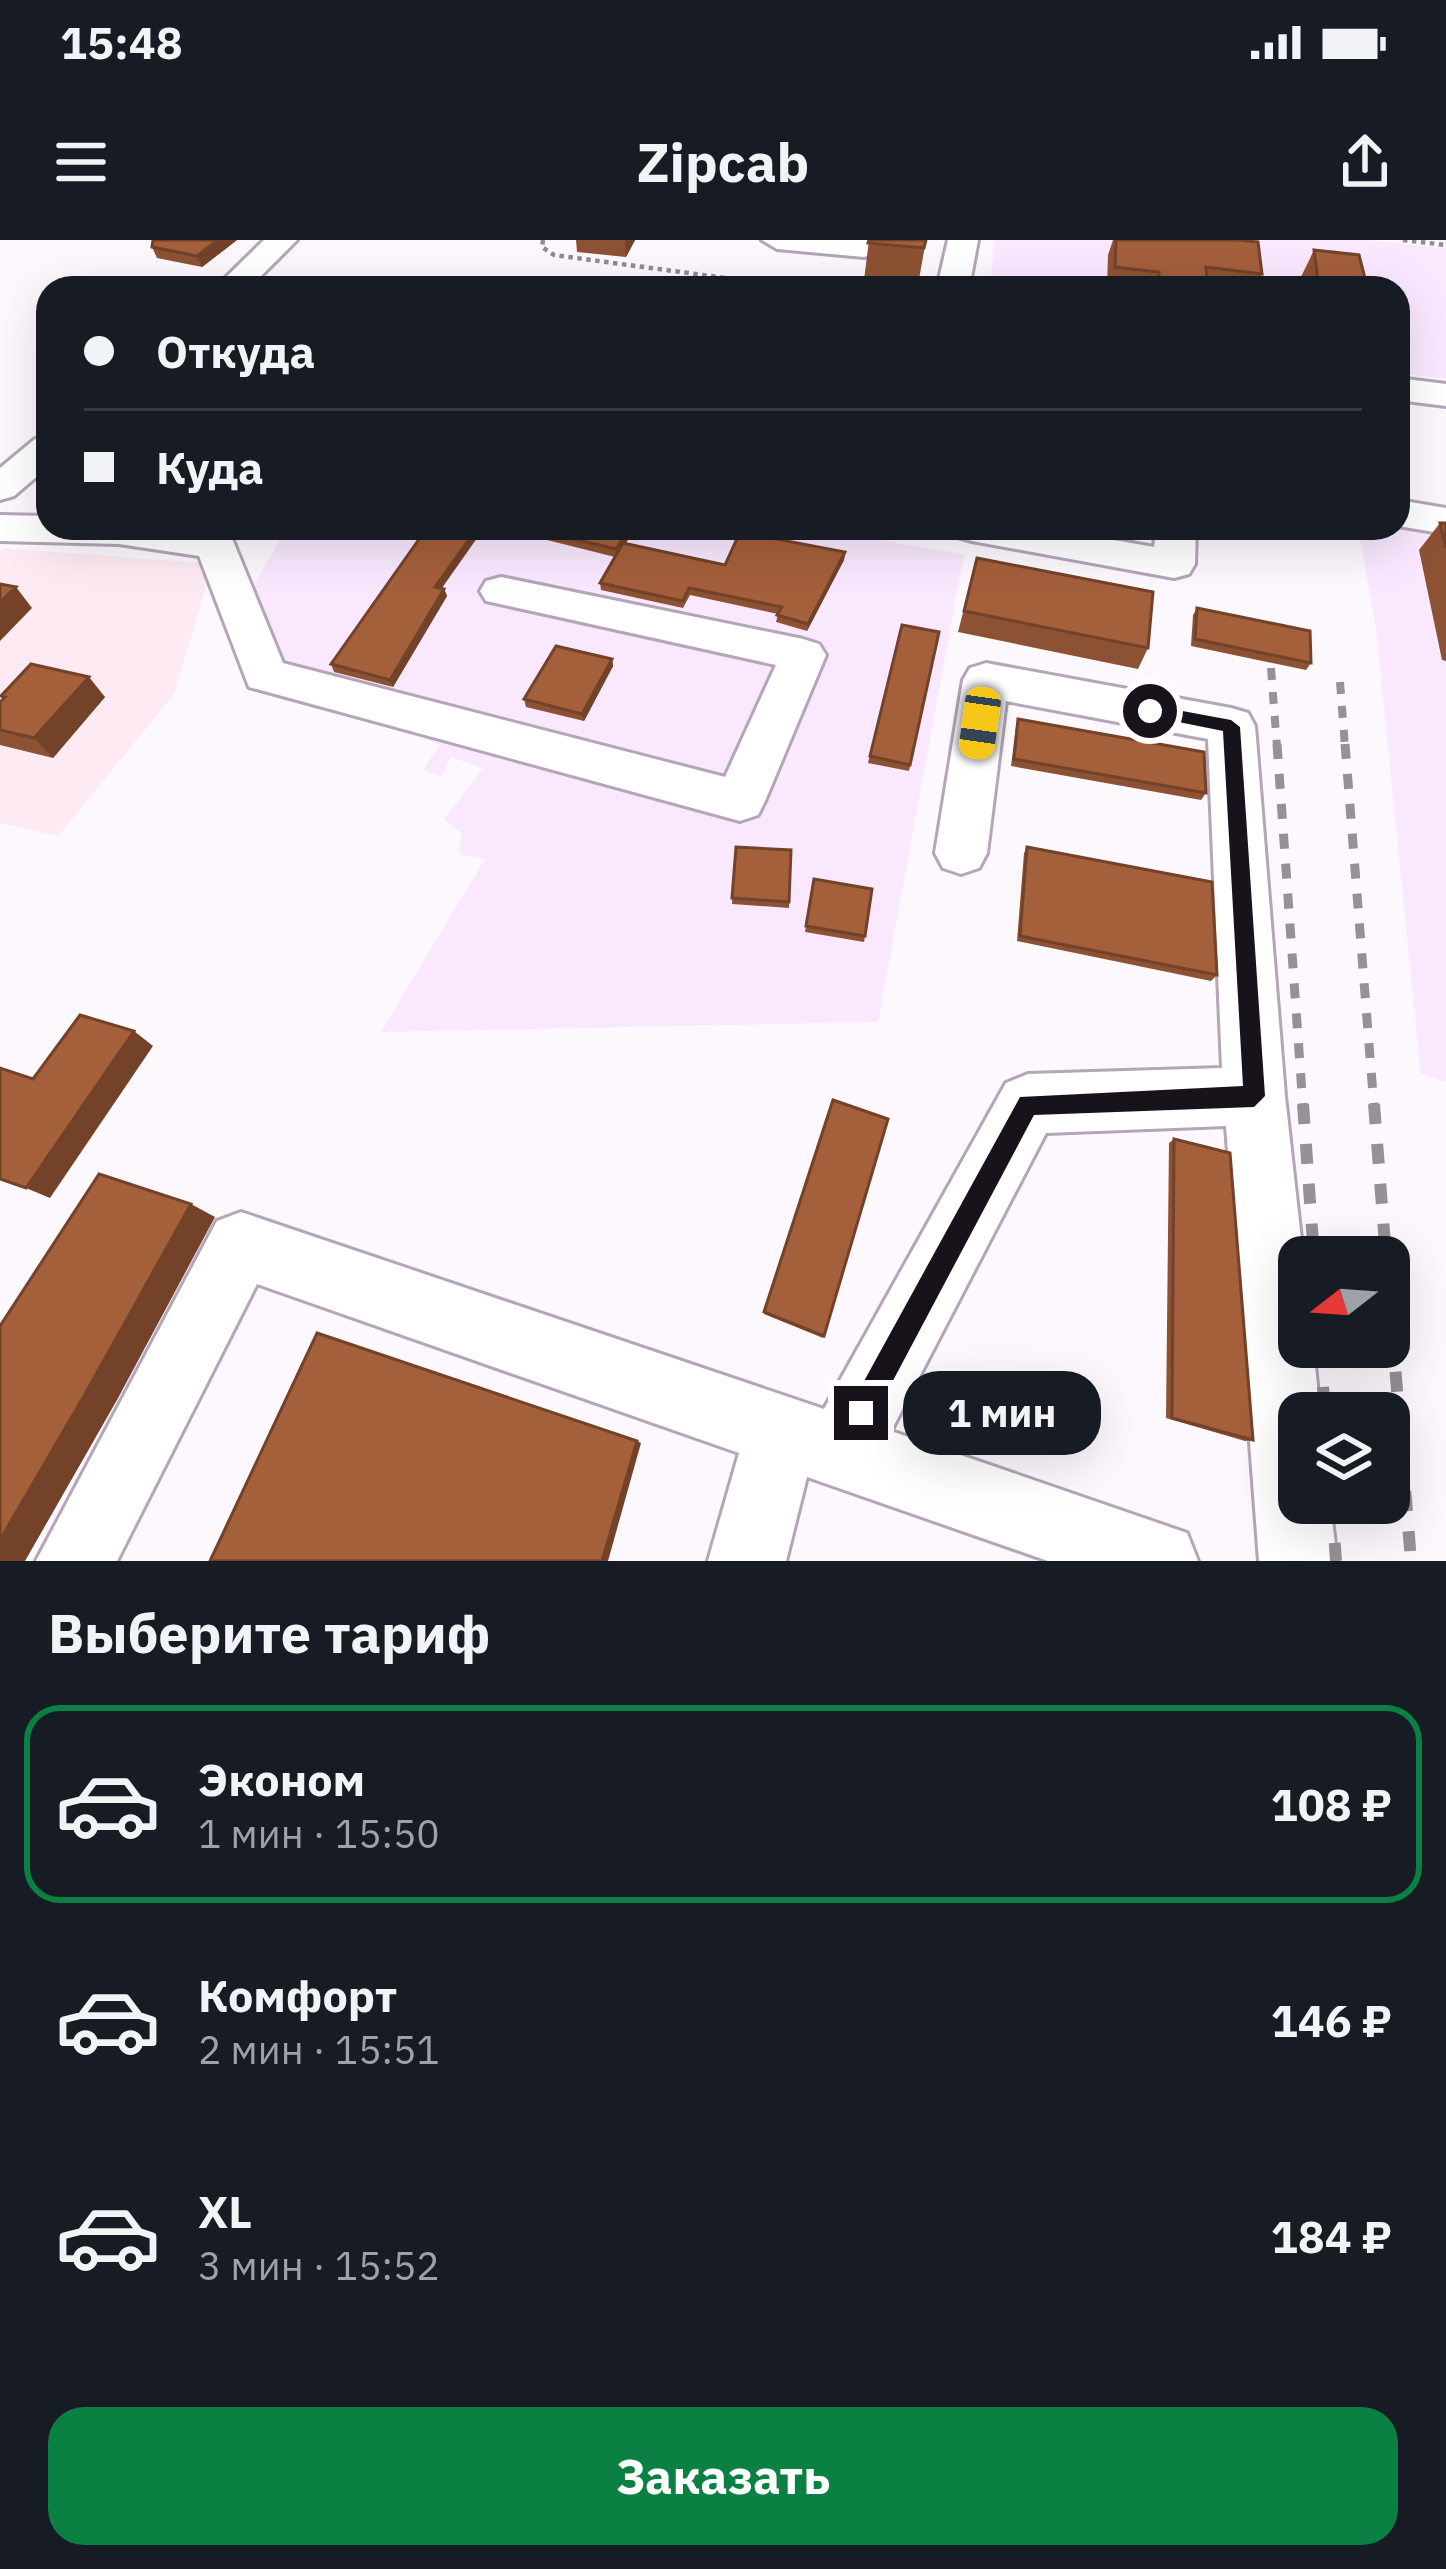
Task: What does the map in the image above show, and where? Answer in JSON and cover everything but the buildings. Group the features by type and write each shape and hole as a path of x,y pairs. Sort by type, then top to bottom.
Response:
{"street":[{"path":"244,276 282,240"},
{"path":"777,240 864,248 866,240"},
{"path":"956,276 963,240"},
{"path":"1410,390 1446,395"},
{"path":"0,488 36,457"},
{"path":"1410,516 1446,521"},
{"path":"0,528 36,528"},
{"path":"185,540 215,545 265,675 740,801 803,656 500,591"},
{"path":"1039,540 1174,564 1175,540"},
{"path":"961,853 986,680 1231,727 1254,1096 1298,1561"},
{"path":"746,1561 812,1441 1028,1105 1254,1096"},
{"path":"75,1561 241,1245 1159,1561"}],"path":[{"path":"543,240 542,247 554,255 711,276"},
{"path":"1403,240 1446,245"}],"shaded area":[{"path":"994,240 1368,240 1446,248 1446,379 1410,374 1410,276 992,276"},
{"path":"1410,526 1446,531 1446,1082 1421,1074 1376,628 1360,540 1410,540"},
{"path":"280,540 879,540 964,554 878,1022 381,1032 485,859 459,854 462,833 444,819 483,768 451,757 441,776 423,770 440,745 265,675 243,603"},
{"path":"4,548 213,564 174,694 58,836 0,823 0,552"}],"railway":[{"path":"1271,668 1277,747"},
{"path":"1340,682 1345,747"},
{"path":"1277,744 1303,1107"},
{"path":"1345,744 1374,1107"},
{"path":"1303,1104 1312,1236"},
{"path":"1374,1104 1384,1236"},
{"path":"1322,1368 1323,1392"},
{"path":"1395,1368 1411,1561"},
{"path":"1333,1524 1336,1561"}],"route":[{"path":"861,1413 1028,1105 1254,1096 1231,727 1150,711"}]}
